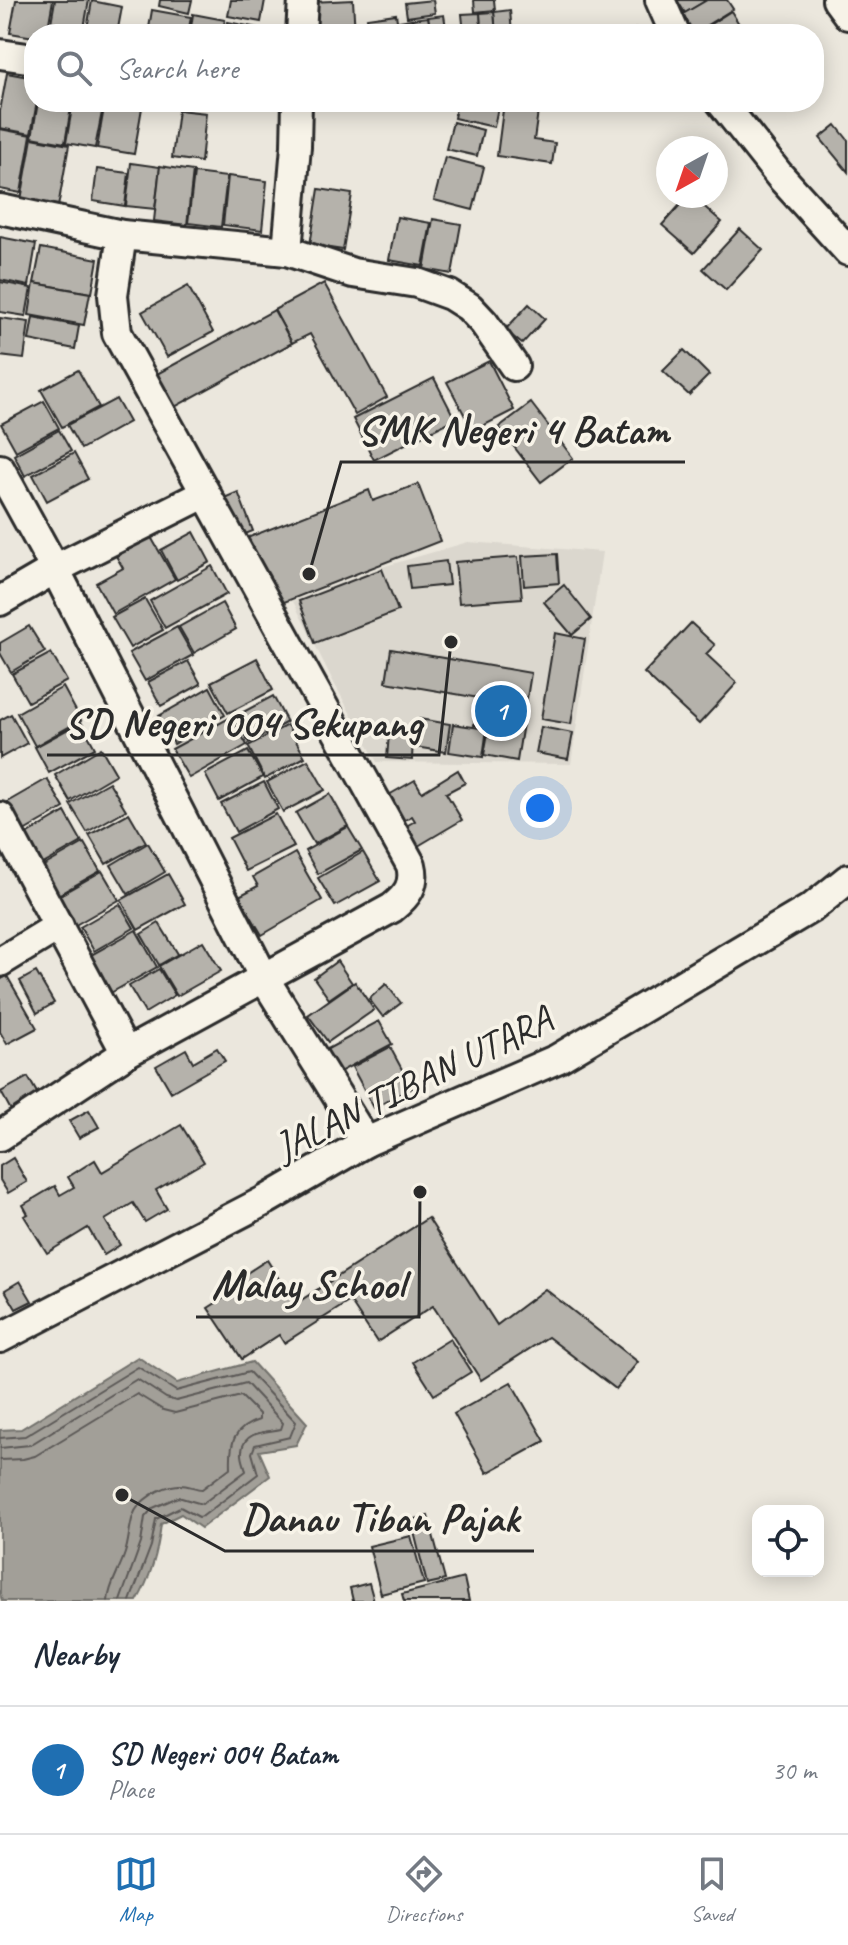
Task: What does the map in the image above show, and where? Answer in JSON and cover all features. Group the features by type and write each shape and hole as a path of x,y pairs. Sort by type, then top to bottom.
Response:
{"street":[{"path":"302,24 303,0"},
{"path":"660,0 671,24"},
{"path":"837,0 848,15"},
{"path":"0,54 24,58"},
{"path":"287,251 297,112"},
{"path":"729,112 779,175 848,251"},
{"path":"0,209 122,235 287,251 353,273 417,283 450,295 469,307 514,366"},
{"path":"0,1136 126,1053 392,908 406,897 414,876 411,865 117,333 113,295 122,235"},
{"path":"0,469 55,569 264,978 366,1142"},
{"path":"0,601 55,569 204,494"},
{"path":"0,817 126,1053"},
{"name":"JALAN TIBAN UTARA","path":"0,1338 266,1200 366,1142 557,1059 813,907 848,879"},
{"path":"0,962 59,926"}],"shaded area":[{"path":"468,542 602,552 571,764 377,762 293,601 382,567"}],"water":[{"path":"138,1357 177,1383 252,1362 307,1423 296,1445 259,1451 270,1476 201,1528 181,1514 161,1524 153,1564 137,1601 2,1601 0,1430 21,1429"}],"building":[{"path":"16,0 53,0 49,24 24,24 24,35 10,33"},
{"path":"55,0 89,0 85,24 51,24"},
{"path":"160,0 192,0 189,13 159,6"},
{"path":"231,0 265,0 261,22 228,16"},
{"path":"353,0 354,24 314,24 312,2"},
{"path":"433,0 435,13 407,17 405,3"},
{"path":"474,0 494,0 495,10 475,12"},
{"path":"677,0 707,0 685,13"},
{"path":"707,0 727,0 733,9 709,24 689,24 683,14"},
{"path":"92,1 122,7 119,24 88,24"},
{"path":"152,10 191,17 190,24 150,24"},
{"path":"510,10 511,24 495,24 494,12"},
{"path":"731,11 739,24 711,24"},
{"path":"494,12 495,24 481,24 480,13"},
{"path":"480,13 481,24 463,24 462,14"},
{"path":"193,14 225,20 224,24 192,24"},
{"path":"396,14 398,24 368,24 367,18"},
{"path":"444,15 445,24 429,24 428,17"},
{"path":"428,17 429,24 413,24 412,19"},
{"path":"412,19 413,24 399,24 399,21"},
{"path":"7,73 24,76 24,112 35,112 31,134 0,128"},
{"path":"36,112 70,112 65,143 32,137"},
{"path":"71,112 102,112 95,148 66,143"},
{"path":"103,112 141,112 134,154 97,148"},
{"path":"178,112 206,113 201,162 172,158"},
{"path":"455,112 497,112 494,127 454,118"},
{"path":"503,112 538,112 534,140 555,143 552,164 497,156"},
{"path":"453,122 483,130 477,156 446,149"},
{"path":"836,125 848,140 848,172 820,138"},
{"path":"0,129 31,135 21,193 0,189"},
{"path":"32,138 69,145 58,207 21,200"},
{"path":"445,157 484,167 473,210 434,200"},
{"path":"131,163 160,167 155,209 126,206"},
{"path":"160,166 193,171 187,225 154,221"},
{"path":"97,169 129,173 125,206 93,201"},
{"path":"194,173 227,177 221,227 188,223"},
{"path":"228,176 267,181 262,230 223,225"},
{"path":"319,189 352,194 343,250 310,245"},
{"path":"677,208 706,208 722,222 694,253 662,225"},
{"path":"397,217 431,223 423,266 389,260"},
{"path":"433,219 461,224 452,274 424,269"},
{"path":"740,229 763,250 726,290 703,269"},
{"path":"0,237 36,244 29,286 0,280"},
{"path":"41,248 98,259 92,293 34,283"},
{"path":"0,282 31,288 26,316 0,312"},
{"path":"34,283 90,293 84,325 29,315"},
{"path":"324,283 387,397 355,415 310,334 292,343 274,310"},
{"path":"188,286 213,332 167,357 142,312"},
{"path":"529,304 545,319 522,344 505,330"},
{"path":"274,310 292,343 173,408 155,375"},
{"path":"33,317 79,326 75,349 29,340"},
{"path":"0,318 29,322 24,359 0,356"},
{"path":"684,350 709,375 689,395 663,371"},
{"path":"489,361 514,410 473,431 447,382"},
{"path":"78,370 99,407 62,427 41,390"},
{"path":"434,378 455,419 374,460 353,419"},
{"path":"116,399 129,422 81,449 67,425"},
{"path":"44,401 59,428 16,451 1,424"},
{"path":"531,403 573,458 541,482 499,427"},
{"path":"59,430 71,451 25,476 14,455"},
{"path":"74,453 88,479 47,501 33,475"},
{"path":"418,484 440,541 274,606 247,538 369,490 373,501"},
{"path":"238,492 253,531 233,539 217,501"},
{"path":"194,532 210,562 177,580 161,550"},
{"path":"151,537 175,579 113,614 96,583 123,568 116,556"},
{"path":"557,554 559,583 524,586 522,556"},
{"path":"518,557 522,598 459,603 455,562"},
{"path":"446,561 449,585 410,589 407,566"},
{"path":"212,566 227,594 165,628 150,601"},
{"path":"382,569 398,611 315,643 299,601"},
{"path":"564,585 591,619 572,635 544,602"},
{"path":"145,599 163,630 130,648 112,617"},
{"path":"222,603 236,629 194,653 179,627"},
{"path":"691,623 715,645 706,654 737,683 699,724 644,673"},
{"path":"29,626 45,652 11,672 0,653 0,643"},
{"path":"177,627 193,655 145,681 129,653"},
{"path":"555,633 585,639 571,724 541,719"},
{"path":"391,649 531,673 517,761 484,755 489,727 474,725 479,698 386,682"},
{"path":"51,653 67,681 28,702 12,674"},
{"path":"257,658 273,690 228,713 211,682"},
{"path":"188,661 201,684 161,706 148,682"},
{"path":"63,687 81,720 35,746 17,713"},
{"path":"210,687 225,715 174,744 159,716"},
{"path":"273,696 287,722 249,743 234,717"},
{"path":"11,714 27,743 0,758 0,720"},
{"path":"231,717 247,745 189,778 172,749"},
{"path":"419,719 450,724 446,752 415,747"},
{"path":"81,722 95,748 49,773 35,747"},
{"path":"453,724 487,729 483,757 449,752"},
{"path":"287,725 305,757 265,779 248,746"},
{"path":"541,727 573,733 568,759 536,753"},
{"path":"389,734 413,736 412,760 387,758"},
{"path":"101,748 116,774 70,801 55,775"},
{"path":"248,751 263,777 219,801 205,774"},
{"path":"308,760 325,790 283,812 267,782"},
{"path":"458,770 465,783 446,793 462,820 413,849 401,829 415,821 412,816 396,825 380,800 415,780 422,792"},
{"path":"47,779 64,808 24,831 7,802"},
{"path":"109,782 126,810 87,832 70,804"},
{"path":"264,782 278,809 236,832 221,804"},
{"path":"330,794 348,826 314,844 296,813"},
{"path":"65,812 82,842 43,864 26,835"},
{"path":"129,813 146,842 106,864 89,835"},
{"path":"276,814 294,847 246,871 229,838"},
{"path":"348,827 362,850 318,874 305,851"},
{"path":"84,843 100,871 56,896 40,868"},
{"path":"148,843 165,872 128,894 111,865"},
{"path":"363,852 380,881 335,906 318,878"},
{"path":"295,853 322,900 262,935 239,896 258,886 253,877"},
{"path":"102,871 119,900 72,927 55,898"},
{"path":"168,874 185,904 138,930 121,900"},
{"path":"120,904 134,928 94,951 80,927"},
{"path":"159,923 178,954 159,965 141,934"},
{"path":"136,930 157,967 107,995 86,958"},
{"path":"203,941 221,971 177,996 159,966"},
{"path":"337,961 352,983 329,999 314,978"},
{"path":"159,969 175,995 145,1013 129,986"},
{"path":"36,972 54,1003 37,1013 20,981"},
{"path":"7,976 37,1028 7,1044 0,1032 0,980"},
{"path":"355,982 374,1010 328,1042 308,1015"},
{"path":"386,984 401,1003 383,1017 369,999"},
{"path":"379,1021 392,1044 336,1074 324,1051"},
{"path":"390,1047 412,1088 374,1108 352,1067"},
{"path":"217,1048 225,1061 171,1092 156,1066 186,1049 193,1062"},
{"path":"28,1077 40,1098 13,1114 1,1092"},
{"path":"89,1110 99,1127 79,1138 69,1121"},
{"path":"181,1125 204,1162 156,1190 167,1209 145,1222 133,1203 105,1220 120,1245 104,1255 88,1228 47,1253 24,1216 28,1214 23,1205 55,1186 60,1195 74,1187 68,1177 95,1160 102,1172"},
{"path":"13,1158 27,1182 8,1193 0,1180 0,1166"},
{"path":"428,1218 497,1325 545,1289 638,1362 616,1389 548,1337 481,1380 433,1306 377,1342 350,1301 284,1343 279,1335 242,1359 208,1308 230,1294 225,1287 267,1260 295,1304"},
{"path":"20,1281 32,1301 16,1309 5,1290"},
{"path":"450,1339 471,1372 434,1395 413,1362"},
{"path":"511,1382 545,1441 487,1473 454,1414"},
{"path":"428,1516 445,1580 427,1584 411,1520"},
{"path":"411,1536 424,1583 381,1594 369,1546"},
{"path":"464,1578 469,1601 404,1601 402,1594"},
{"path":"369,1583 374,1601 353,1601 350,1588"}],"place":[{"name":"SMK Negeri 4 Batam","path":"309,574"},
{"name":"SD Negeri 004 Sekupang","path":"451,642"},
{"name":"SD Negeri 004 Batam","path":"501,711"},
{"name":"Malay School","path":"420,1192"},
{"name":"Danau Tiban Pajak","path":"122,1495"}]}
